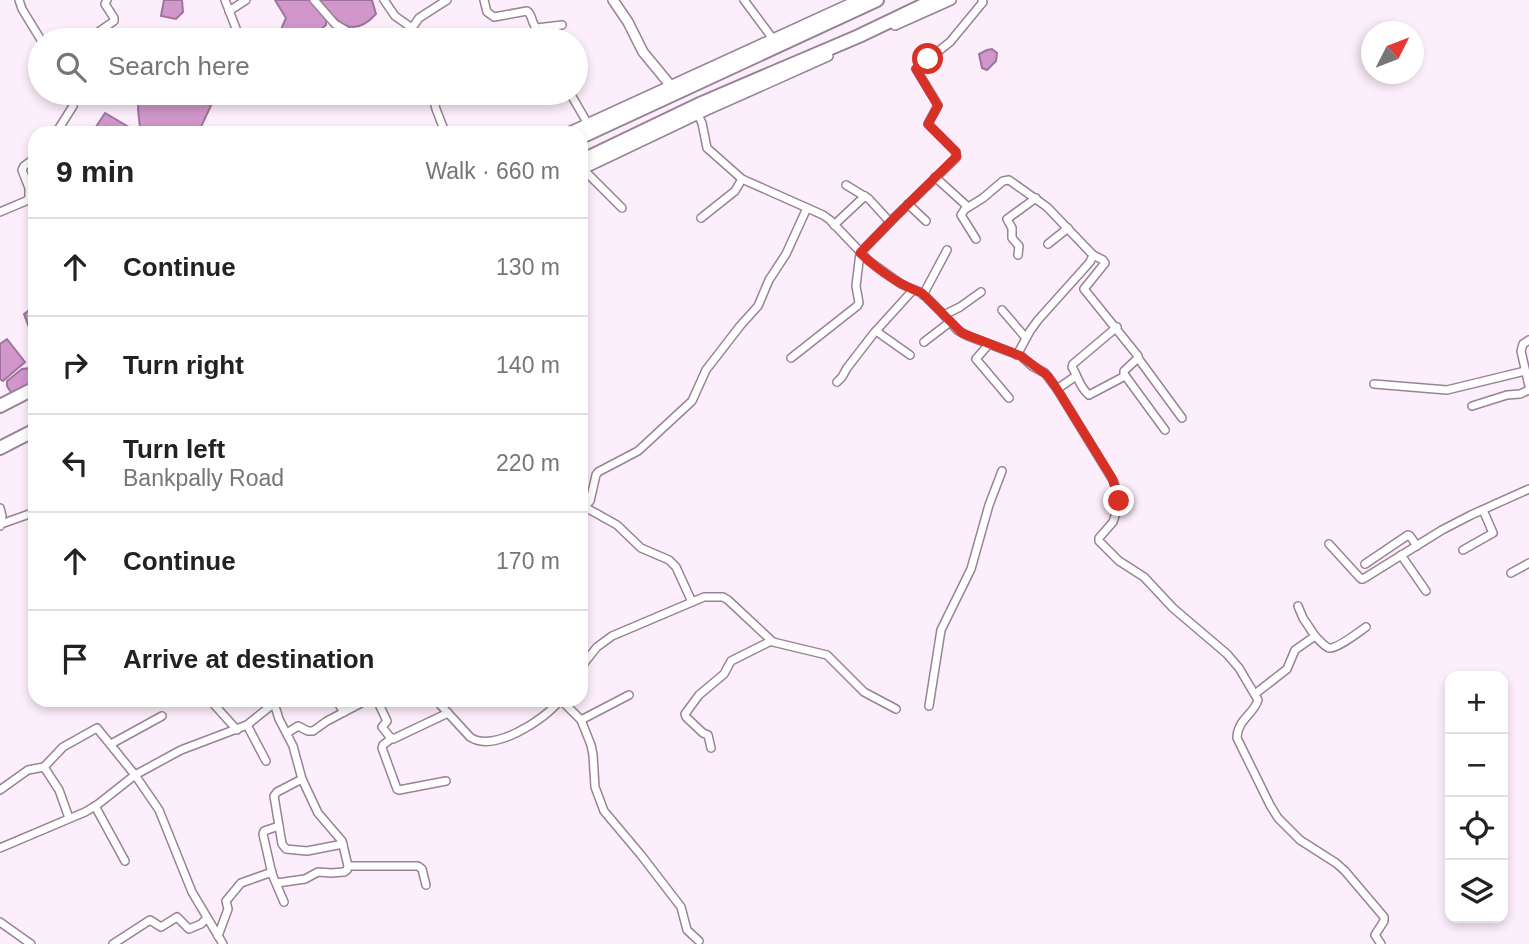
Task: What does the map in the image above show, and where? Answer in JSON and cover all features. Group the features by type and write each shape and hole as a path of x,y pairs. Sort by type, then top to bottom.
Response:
{"highway":[{"path":"588,134 877,0"},
{"path":"588,164 702,103 859,36 934,0"},
{"path":"0,406 28,392"},
{"path":"0,448 28,434"}],"street":[{"path":"19,0 34,28"},
{"path":"104,28 114,21 105,4 107,0"},
{"path":"225,0 236,28"},
{"path":"229,11 246,0"},
{"path":"314,0 342,28"},
{"path":"384,0 395,16 412,28 419,18 447,0"},
{"path":"484,0 487,12 492,16 527,10 536,28"},
{"path":"613,0 643,52 671,86"},
{"path":"744,0 773,39"},
{"path":"583,126 858,0"},
{"path":"588,164 951,0"},
{"path":"791,358 858,304 856,286 860,253 956,158 957,154 928,124 938,106 916,69 950,42 982,0"},
{"path":"543,28 562,25"},
{"path":"60,126 73,105"},
{"path":"435,105 443,126"},
{"path":"577,105 588,124"},
{"path":"698,115 707,148 742,178 823,215 860,253 883,272 923,295 962,333 1017,355 1048,376 1114,482 1119,504 1113,522 1099,541 1119,561 1144,577 1173,608 1227,654 1239,668 1258,700 1256,706 1246,715 1237,734 1270,805 1300,840 1345,871 1384,917 1375,935 1381,944"},
{"path":"28,163 22,170 28,185"},
{"path":"588,173 622,208"},
{"path":"935,177 967,208"},
{"path":"701,218 737,189 742,178"},
{"path":"976,239 961,215 1006,180 1012,181 1047,206 1098,258 1105,261 1105,265 1084,289 1139,356 1182,418"},
{"path":"846,185 872,201 890,222"},
{"path":"834,225 865,196"},
{"path":"1018,255 1018,245 1012,238 1012,228 1007,219 1036,198"},
{"path":"0,212 28,199"},
{"path":"908,204 926,221"},
{"path":"588,493 598,472 638,451 692,401 706,370 763,298 767,283 788,250 807,208"},
{"path":"1048,244 1068,228"},
{"path":"923,295 947,250"},
{"path":"1017,355 1038,320 1090,262 1098,258"},
{"path":"837,382 876,331 913,290"},
{"path":"944,315 981,292"},
{"path":"1002,310 1026,338"},
{"path":"924,342 950,322"},
{"path":"1116,327 1072,367 1086,393 1091,395 1125,376"},
{"path":"876,331 910,355"},
{"path":"1472,405 1520,394 1529,388 1521,351 1523,344 1529,340"},
{"path":"989,344 976,359 1009,398"},
{"path":"1138,358 1124,371 1125,376 1165,430"},
{"path":"1374,384 1447,390 1525,371"},
{"path":"1057,389 1076,376"},
{"path":"929,706 941,630 971,569 989,505 1002,471"},
{"path":"1329,544 1363,579 1442,530 1529,489"},
{"path":"0,508 1,525 28,515"},
{"path":"588,509 617,525 641,548 669,560 676,567 692,602"},
{"path":"1463,550 1493,533 1483,510"},
{"path":"1365,564 1408,535 1417,546"},
{"path":"1401,555 1426,591"},
{"path":"1511,573 1529,563"},
{"path":"588,658 606,640 692,602 709,596 725,598 771,641 827,655 864,692 896,709"},
{"path":"1298,606 1315,636 1327,647 1345,641 1366,627"},
{"path":"1255,694 1287,669 1295,650 1315,636"},
{"path":"711,748 708,734 685,714 696,698 724,674 731,661 771,641"},
{"path":"581,720 629,695"},
{"path":"216,707 237,730"},
{"path":"0,848 95,806 135,775 181,750 247,725 270,707"},
{"path":"277,707 302,779 318,813 343,844 348,866 344,872 318,872 305,878 277,884"},
{"path":"341,707 344,712"},
{"path":"287,733 298,726 308,732 313,731 354,707"},
{"path":"380,707 387,721 382,727 392,738"},
{"path":"442,707 472,739 494,741 530,725 554,707"},
{"path":"567,707 581,720 593,751 594,787 604,811 681,907 687,930 699,941"},
{"path":"446,781 397,789 382,748 392,738 395,739 448,713"},
{"path":"111,744 162,716"},
{"path":"247,725 266,761"},
{"path":"0,790 28,770 44,767 64,747 95,728 99,729 159,810 189,886 223,944"},
{"path":"44,767 59,790 69,818"},
{"path":"302,779 275,794 282,844 286,849 307,851 343,844"},
{"path":"95,806 125,861"},
{"path":"279,826 263,832 272,872 285,902"},
{"path":"348,866 418,866 422,869 426,885"},
{"path":"218,936 228,909 226,901 241,883 272,872"},
{"path":"113,944 150,920 161,927 177,917 188,929 201,924 207,918"},
{"path":"0,922 30,944"}],"shaded area":[{"path":"164,0 182,0 183,12 176,19 161,16"},
{"path":"275,0 311,0 326,20 326,25 322,28 282,28 286,18"},
{"path":"319,0 372,0 376,14 367,22 352,27 338,21"},
{"path":"992,49 997,53 996,61 987,70 982,68 979,54"},
{"path":"138,105 211,105 201,126 140,126"},
{"path":"105,113 127,126 97,126"},
{"path":"7,339 25,362 3,381 0,379 0,344"},
{"path":"28,368 28,396 17,402 7,386 7,381 22,369"}],"route":[{"path":"928,59 916,69 938,106 928,124 957,156 860,253 883,272 922,293 957,330 1021,356 1045,373 1112,478 1119,501"}]}
